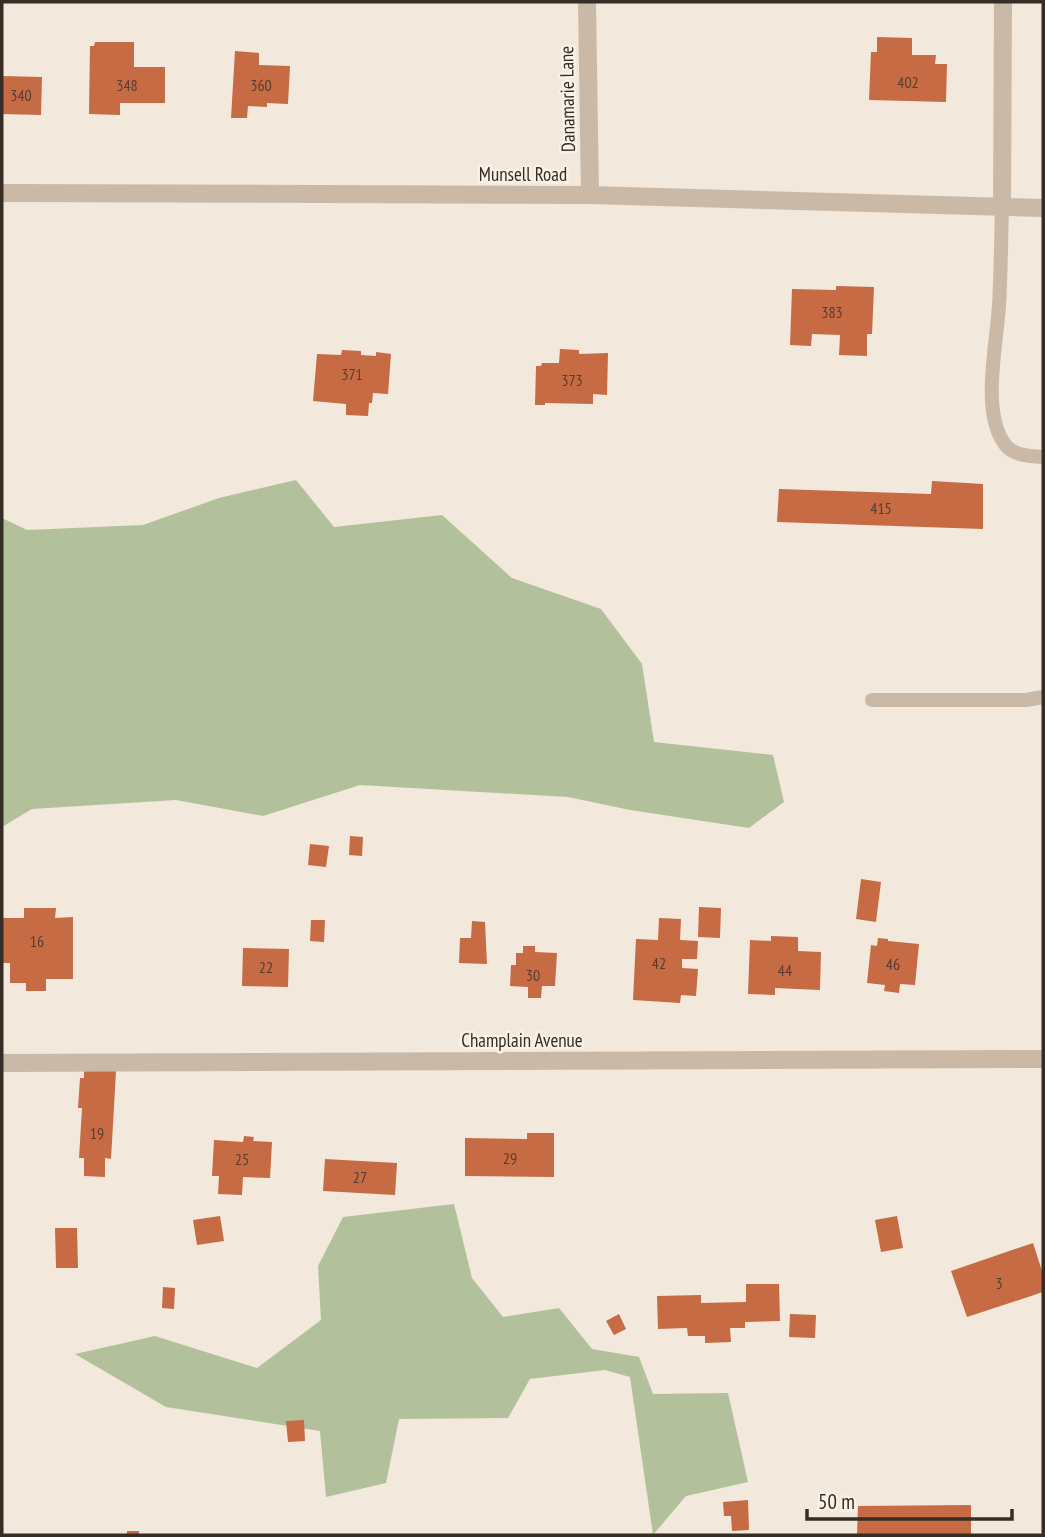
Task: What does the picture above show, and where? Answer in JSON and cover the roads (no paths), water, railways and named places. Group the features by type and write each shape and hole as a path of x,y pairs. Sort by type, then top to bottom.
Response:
{"street":[{"name":"Danamarie Lane","path":"587,2 590,195"},
{"path":"1002,208 1003,2"},
{"name":"Munsell Road","path":"2,193 590,195 1043,208"},
{"name":"Champlain Avenue","path":"2,1063 1043,1059"}],"lane":[{"path":"1002,208 993,410 1001,436 1012,451 1043,457"},
{"path":"872,701 1026,701 1043,697"}]}
